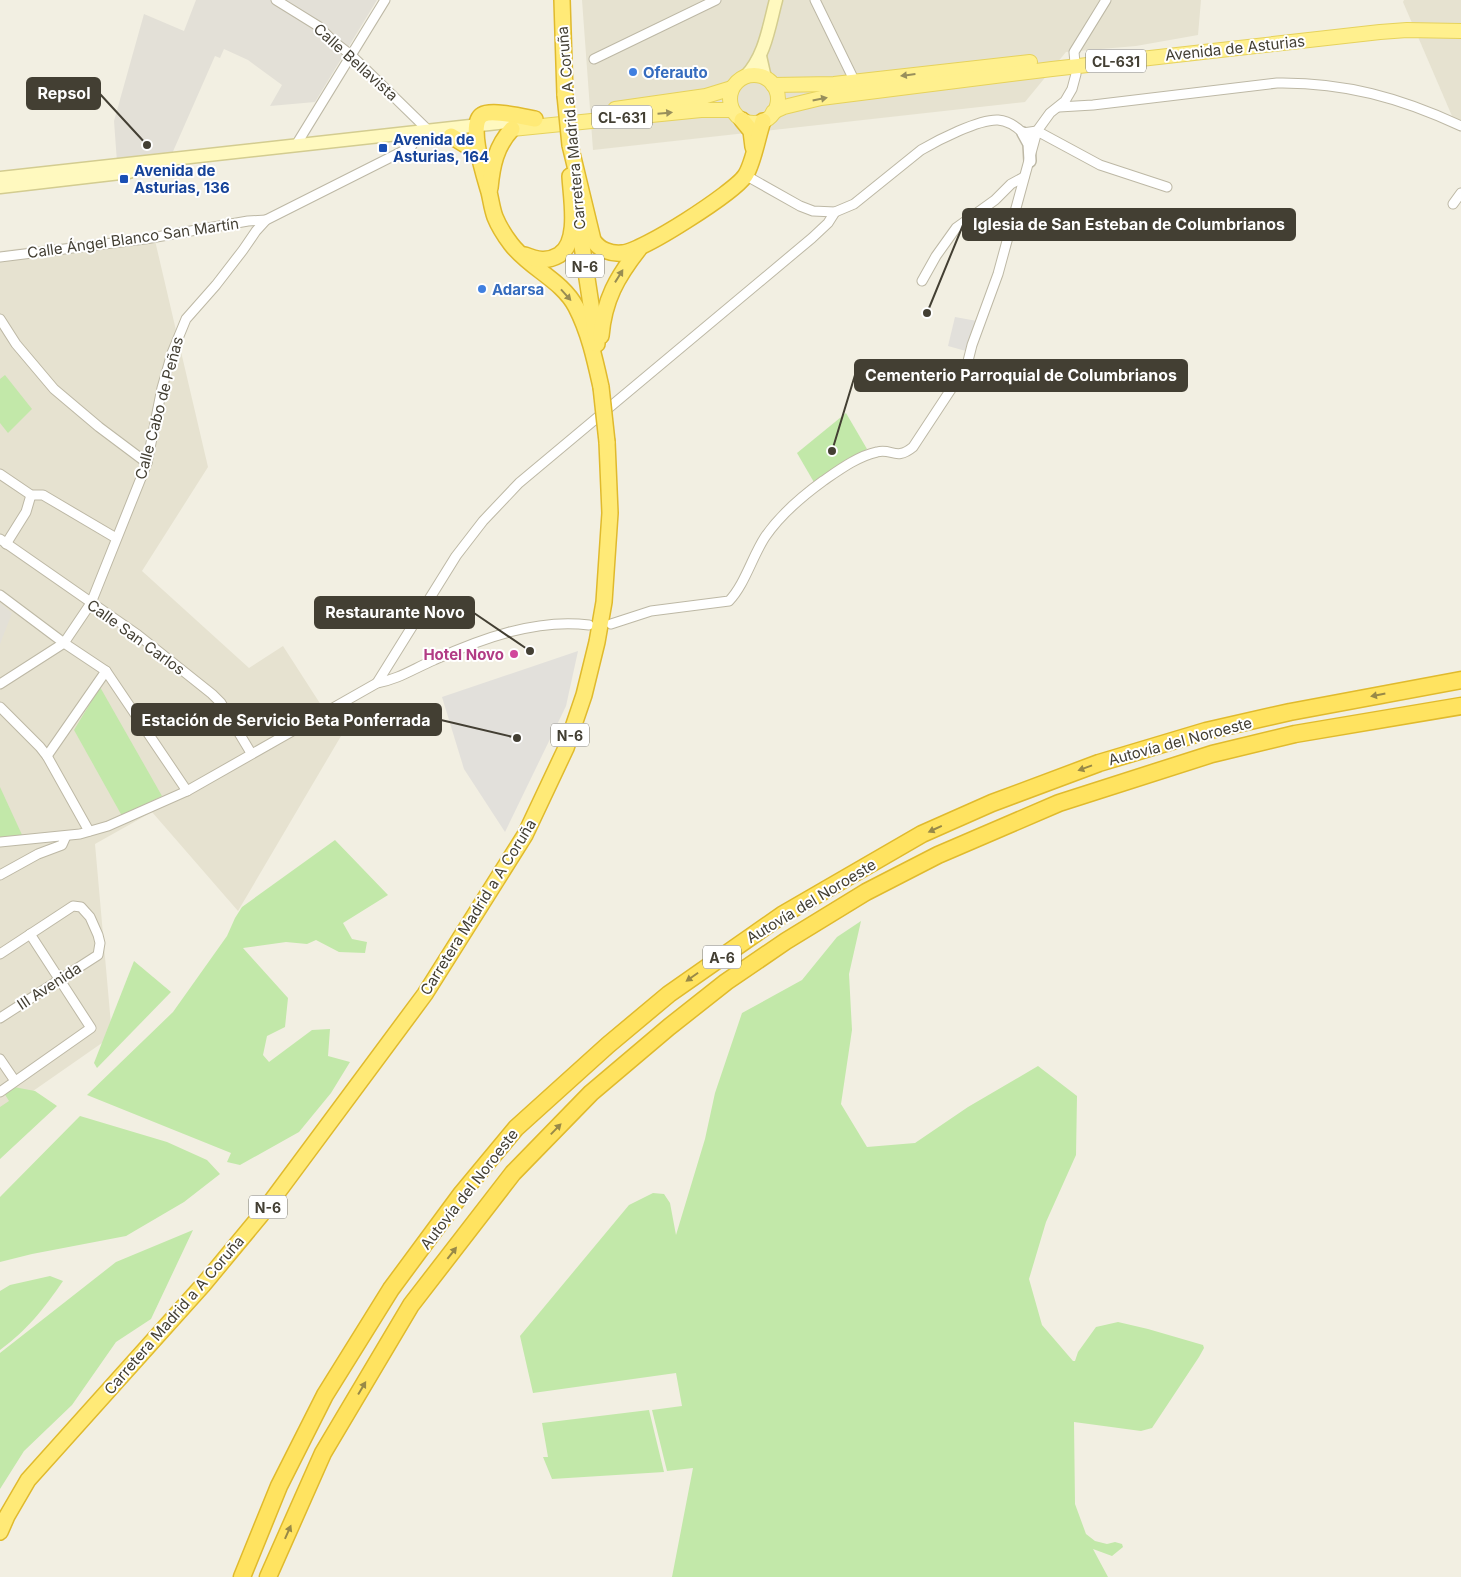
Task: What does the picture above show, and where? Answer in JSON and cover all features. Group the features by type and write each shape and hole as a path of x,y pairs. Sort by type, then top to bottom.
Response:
{"highway":[{"name":"Carretera Madrid a A Coruña","path":"0,1532 28,1480 203,1285 261,1216 425,994 525,835 566,748 584,696 597,642 604,602 610,513 607,442 602,387 594,322 578,224 565,94 562,0"},
{"path":"535,119 486,113 479,118 477,137 493,212 500,228 517,251 555,284 576,306 595,356 602,387"},
{"path":"737,115 751,131 753,152"},
{"path":"570,145 589,229 596,246 611,253 623,254 639,249 713,203 746,175 768,116"},
{"path":"489,195 493,166 501,143 512,129"},
{"path":"451,136 477,137 483,144 489,145 501,143"},
{"path":"517,251 534,258 550,260 569,245 572,232 570,145"},
{"path":"602,387 601,334 605,306 618,278 639,249"},
{"name":"Autovía del Noroeste","path":"242,1577 279,1486 325,1395 403,1273 462,1193 516,1128 608,1045 669,994 782,915 922,834 992,803 1099,763 1206,731 1290,712 1461,679"},
{"name":"Autovía del Noroeste","path":"268,1577 323,1453 411,1305 513,1173 592,1093 668,1026 726,982 786,941 866,892 938,855 1059,804 1212,754 1295,734 1461,706"},
{"path":"1232,750 1350,728 1461,713"}],"main road":[{"path":"745,77 752,70 760,56 776,0"},
{"name":"Avenida de Asturias","path":"768,116 784,108 821,98 1075,61 1345,26 1410,21 1461,22"},
{"name":"Avenida de Asturias","path":"769,81 834,84 1380,32 1407,30 1461,31"},
{"path":"760,56 769,81 777,94 777,103 768,116"},
{"name":"CL-631","path":"535,119 696,97 732,88 745,77 755,75 769,81"},
{"path":"732,88 730,98 737,115"},
{"name":"CL-631","path":"512,129 702,110 737,115 754,123 768,116"},
{"path":"0,178 429,131 477,137 512,129"},
{"path":"0,187 451,136"}],"street":[{"name":"Calle Bellavista","path":"276,0 318,26 351,55 429,131"},
{"path":"296,146 385,0"},
{"path":"594,58 716,0"},
{"path":"815,0 855,82"},
{"path":"611,624 650,611 729,601 765,538 793,506 822,482 850,464 878,451 900,454 913,448 967,365 972,344 998,274 1037,131 1050,113 1065,101 1072,89 1075,80 1074,52 1106,0"},
{"path":"1059,107 1302,83 1342,87 1394,98 1461,126"},
{"path":"746,175 800,206 814,211 835,212 854,204 921,150 957,132 985,122 998,120 1010,123 1023,132 1029,144 1030,161"},
{"path":"1023,132 1037,131 1100,166 1167,187"},
{"name":"Calle Cabo de Peñas","path":"0,684 64,643 91,603 147,463 162,388 172,353 186,319 216,285 266,220 411,147 415,140"},
{"path":"922,281 936,256 956,228 994,200 1011,184 1024,177"},
{"path":"1453,204 1461,193"},
{"path":"377,683 456,556 483,521 512,490 812,238 828,223 835,212"},
{"name":"Calle Ángel Blanco San Martín","path":"0,256 145,239 248,221 266,220"},
{"path":"0,319 16,344 54,389 98,427 147,463"},
{"path":"0,474 31,495 43,495 116,538"},
{"path":"3,542 26,512 31,495"},
{"name":"Calle San Carlos","path":"3,542 138,635 221,703 251,753"},
{"path":"0,595 64,643 106,671 187,791"},
{"path":"0,842 80,834 108,826 187,791 377,683 395,680 474,643 512,631 566,624 589,625"},
{"path":"47,756 106,671"},
{"path":"0,707 47,756 89,831"},
{"path":"0,876 38,854 62,845 66,836"},
{"name":"III Avenida","path":"0,1018 98,954 100,943 98,935 90,917 78,906 73,906 30,934"},
{"path":"0,954 30,934 91,1028 0,1092"},
{"path":"0,1059 15,1081"}],"shaded area":[{"path":"196,0 377,0 315,102 270,106 282,85 248,60 224,49 220,58 215,56 171,156 117,162 114,121 144,14 184,31"},
{"path":"582,0 1201,0 1198,35 1136,46 1066,52 1025,102 593,150"},
{"path":"1404,0 1461,0 1461,121 1452,116 1403,2"},
{"path":"153,232 208,467 142,571 249,668 283,646 341,736 238,911 152,812 95,844 112,1036 0,1114 0,251"},
{"path":"955,317 977,321 966,351 948,346"},
{"path":"0,603 12,613 0,644"},
{"name":"Hotel Novo","path":"578,651 566,706 505,832 464,769 442,697"}],"green space":[{"path":"5,375 32,409 8,433 0,423 0,379"},
{"path":"846,413 867,449 815,484 797,453"},
{"path":"100,687 162,796 122,816 74,730"},
{"path":"0,787 23,837 0,838"},
{"path":"335,840 388,895 343,923 352,939 367,942 365,953 339,952 316,940 307,944 286,942 243,948 288,998 285,1027 267,1036 263,1055 269,1062 312,1030 330,1029 328,1056 350,1062 331,1093 299,1132 240,1165 227,1162 231,1153 87,1095 173,1012 227,936 242,907"},
{"path":"861,921 849,974 852,1030 841,1104 867,1147 915,1143 968,1107 1038,1066 1077,1096 1076,1155 1046,1222 1029,1279 1042,1325 1073,1361 1075,1361 1078,1352 1096,1327 1118,1322 1203,1345 1204,1348 1199,1357 1152,1428 1141,1431 1074,1422 1075,1504 1086,1534 1095,1541 1107,1544 1115,1542 1122,1544 1123,1547 1112,1556 1093,1549 1108,1577 672,1577 693,1468 667,1471 652,1410 682,1406 676,1373 533,1393 520,1336 629,1205 653,1193 664,1194 670,1203 676,1235 705,1139 715,1093 742,1013 802,980 837,937"},
{"path":"134,961 171,992 97,1068 94,1063"},
{"path":"14,1087 35,1091 57,1106 0,1159 0,1107 9,1101 4,1093"},
{"path":"80,1116 167,1142 207,1160 220,1174 184,1202 126,1236 0,1262 0,1197"},
{"path":"193,1230 151,1319 116,1342 72,1405 24,1451 0,1489 0,1353 116,1262"},
{"path":"50,1276 63,1281 34,1319 0,1350 0,1291 10,1285"},
{"path":"649,1410 664,1472 552,1479 543,1457 548,1457 542,1423"}],"place":[{"name":"Oferauto","path":"633,72"},
{"name":"Repsol","path":"147,145"},
{"name":"Avenida de Asturias, 164","path":"383,148"},
{"name":"Avenida de Asturias, 136","path":"124,179"},
{"name":"Adarsa","path":"482,289"},
{"name":"Iglesia de San Esteban de Columbrianos","path":"927,313"},
{"name":"Cementerio Parroquial de Columbrianos","path":"832,451"},
{"name":"Restaurante Novo","path":"530,651"},
{"name":"Hotel Novo","path":"514,654"},
{"name":"Estación de Servicio Beta Ponferrada","path":"517,738"}]}
